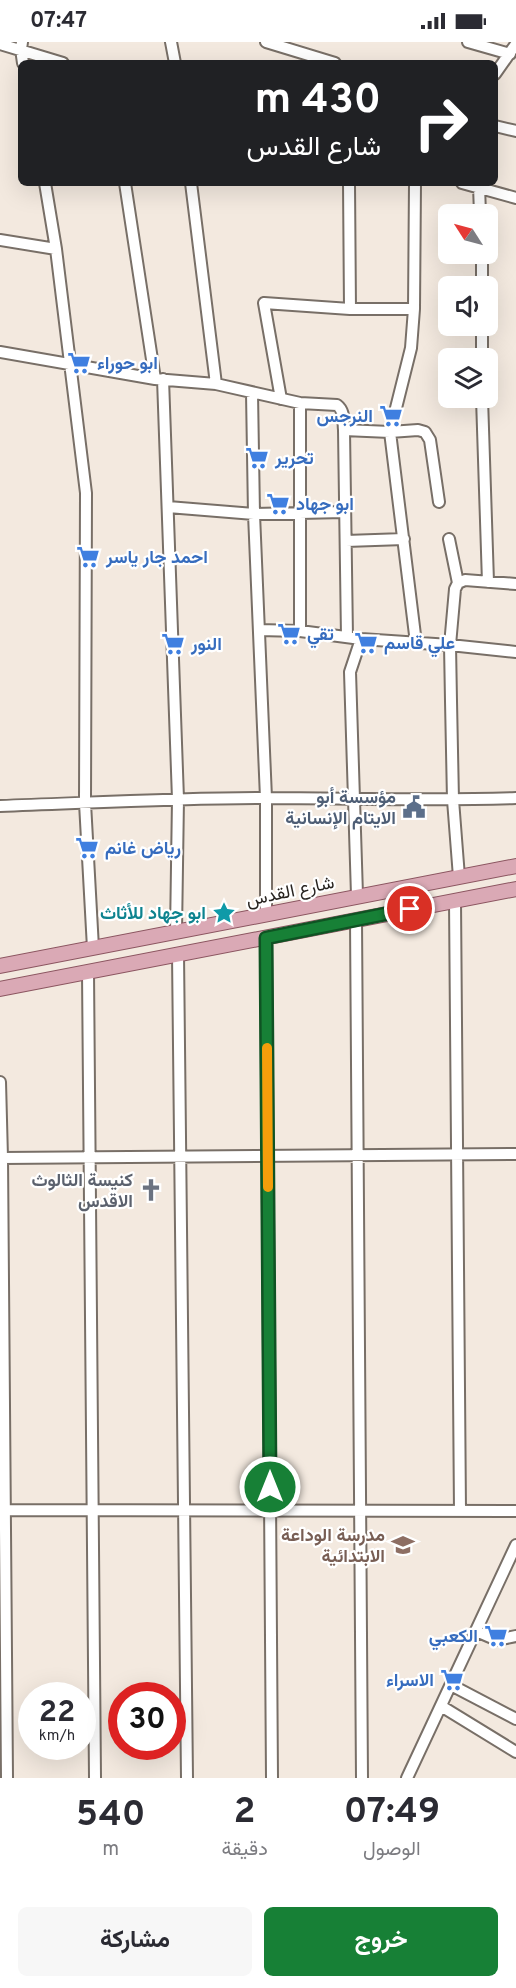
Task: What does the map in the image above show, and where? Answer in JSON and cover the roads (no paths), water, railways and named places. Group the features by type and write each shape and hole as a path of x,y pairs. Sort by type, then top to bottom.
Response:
{"main road":[{"name":"شارع القدس","path":"0,966 516,866"},
{"path":"405,887 410,909"},
{"path":"0,989 516,889"},
{"path":"141,961 141,946 149,937"},
{"path":"127,942 141,961"}],"street":[{"path":"171,42 174,60"},
{"path":"266,42 325,60"},
{"path":"468,42 511,58"},
{"path":"0,44 21,46 56,60"},
{"path":"498,71 511,58 516,44"},
{"path":"498,127 516,131"},
{"path":"46,186 56,249 86,493 85,803 93,948"},
{"path":"126,186 159,379 168,507 177,799 176,932"},
{"path":"191,186 216,384"},
{"path":"349,186 350,309"},
{"path":"415,186 414,309 411,348 390,432 405,539 416,643"},
{"path":"480,204 479,186 516,198"},
{"path":"0,240 56,249"},
{"path":"281,399 264,303 350,309 414,309"},
{"path":"0,352 159,379 216,384 300,403 337,405 343,412 344,430 347,637"},
{"path":"252,393 254,514 266,798 266,915"},
{"path":"300,403 300,631"},
{"path":"482,408 488,582"},
{"path":"344,430 390,432 418,430 428,434 439,502"},
{"path":"168,507 254,514 344,512"},
{"path":"346,541 405,539"},
{"path":"449,539 458,583 455,589 450,645 453,800 459,877"},
{"path":"458,583 465,580 516,584"},
{"path":"259,630 300,631 361,639 516,652"},
{"path":"357,896 350,672 361,639"},
{"path":"0,806 177,799 453,800 516,798"},
{"path":"455,901 460,1511"},
{"path":"356,920 362,1778"},
{"path":"266,938 272,1778"},
{"path":"178,954 187,1778"},
{"path":"88,972 95,1778"},
{"path":"0,1082 7,1778"},
{"path":"2,1158 516,1154"},
{"path":"5,1510 516,1511"},
{"path":"407,1778 516,1545"},
{"path":"503,1572 516,1570"},
{"path":"476,1631 497,1640 516,1636"},
{"path":"450,1684 516,1719"},
{"path":"441,1706 516,1752"}],"place":[{"name":"ابو حوراء","path":"79,363"},
{"name":"النرجس","path":"391,416"},
{"name":"تحرير","path":"257,458"},
{"name":"ابو جهاد","path":"278,504"},
{"name":"احمد جار ياسر","path":"88,557"},
{"name":"تقي","path":"289,634"},
{"name":"علي قاسم","path":"366,643"},
{"name":"النور","path":"173,644"},
{"name":"مؤسسة أبو الايتام الإنسانية","path":"414,807"},
{"name":"رياض غانم","path":"87,848"},
{"name":"ابو جهاد للأثاث","path":"224,913"},
{"name":"كنيسة الثالوث الاقدس","path":"151,1190"},
{"name":"مدرسة الوداعة الابتدائية","path":"403,1545"},
{"name":"الكعبي","path":"496,1636"},
{"name":"الاسراء","path":"452,1680"}]}
